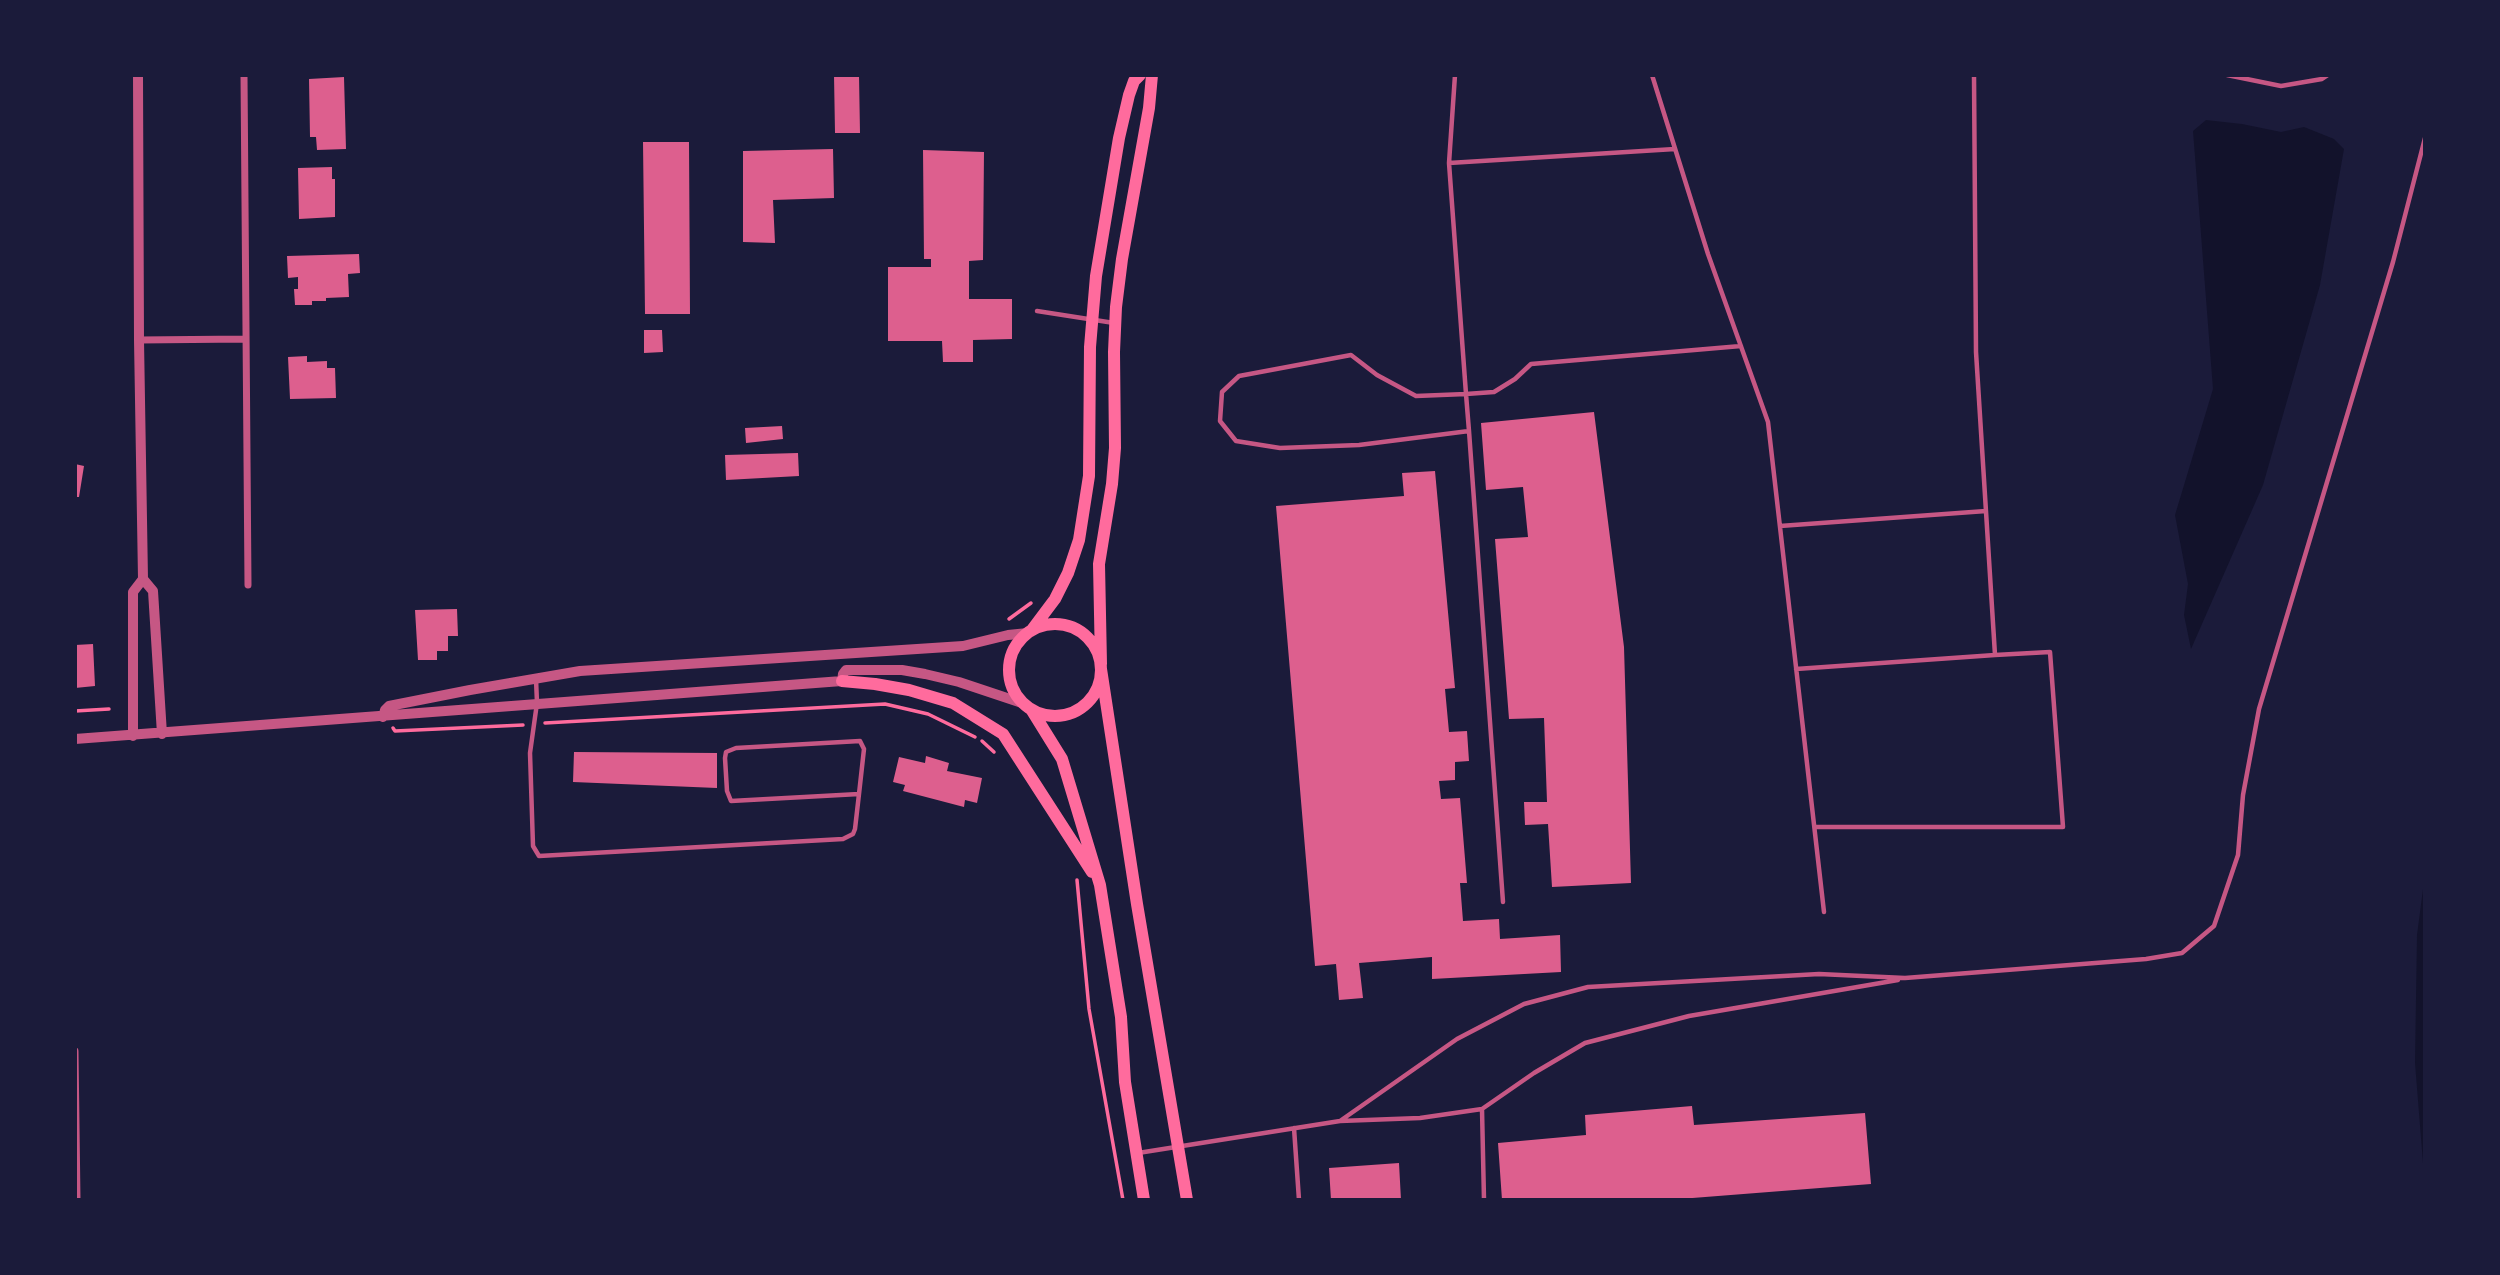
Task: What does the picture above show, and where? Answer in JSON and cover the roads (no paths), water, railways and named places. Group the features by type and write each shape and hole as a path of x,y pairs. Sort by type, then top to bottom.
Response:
{"main road":[{"path":"1140,75 1134,81 1129,95 1119,138 1096,276 1092,320 1088,476 1079,540 1068,573 1055,599 1015,648 1009,667 1012,686 1062,760 1100,884 1121,1017 1125,1082 1144,1200"},
{"path":"1152,75 1149,108 1122,259 1115,323 1115,447 1099,564 1101,667 1137,904 1187,1200"},
{"path":"1027,706 1049,716 1078,710 1086,705 1098,689 1101,667 1094,645 1079,631 1050,625 1030,632"},
{"path":"842,681 887,686 953,703 1003,734 1100,884"}],"street":[{"path":"138,75 143,579 153,591 162,734"},
{"path":"244,75 248,585"},
{"path":"139,340 245,339"},
{"path":"133,736 132,592 143,579"},
{"path":"383,717 384,710 389,706 536,678 604,669 963,646 1030,632"},
{"path":"75,739 842,681 846,670 902,670 959,682 1027,706"},
{"path":"75,1051 76,1198"}],"lane":[{"path":"1455,75 1449,163 1503,902"},
{"path":"1653,75 1707,254 1768,422 1824,912"},
{"path":"1974,75 1976,352 1995,655"},
{"path":"2227,75 2281,86 2322,79 2328,75"},
{"path":"1136,1154 1340,1121 1420,1118 1482,1109 1534,1073 1585,1043 1689,1016 1905,978 2147,959 2182,953 2214,926 2238,855 2243,795 2259,709 2393,262 2425,138"},
{"path":"1449,163 1675,149"},
{"path":"1037,311 1115,323"},
{"path":"1469,431 1359,444 1280,448 1236,441 1220,421 1222,392 1240,376 1351,355 1377,375 1416,397 1494,392 1515,379 1531,363 1741,346"},
{"path":"1780,526 1986,511"},
{"path":"1796,668 2050,652 2063,827 1815,827"},
{"path":"536,678 537,703 530,753 533,846 539,856 843,839 853,834 859,794 864,749 860,741 736,748 726,752 727,791 731,801 859,794"},
{"path":"1340,1121 1457,1039 1524,1004 1588,987 1819,974 1905,978"},
{"path":"1482,1109 1484,1200"},
{"path":"1294,1128 1299,1200"}]}
